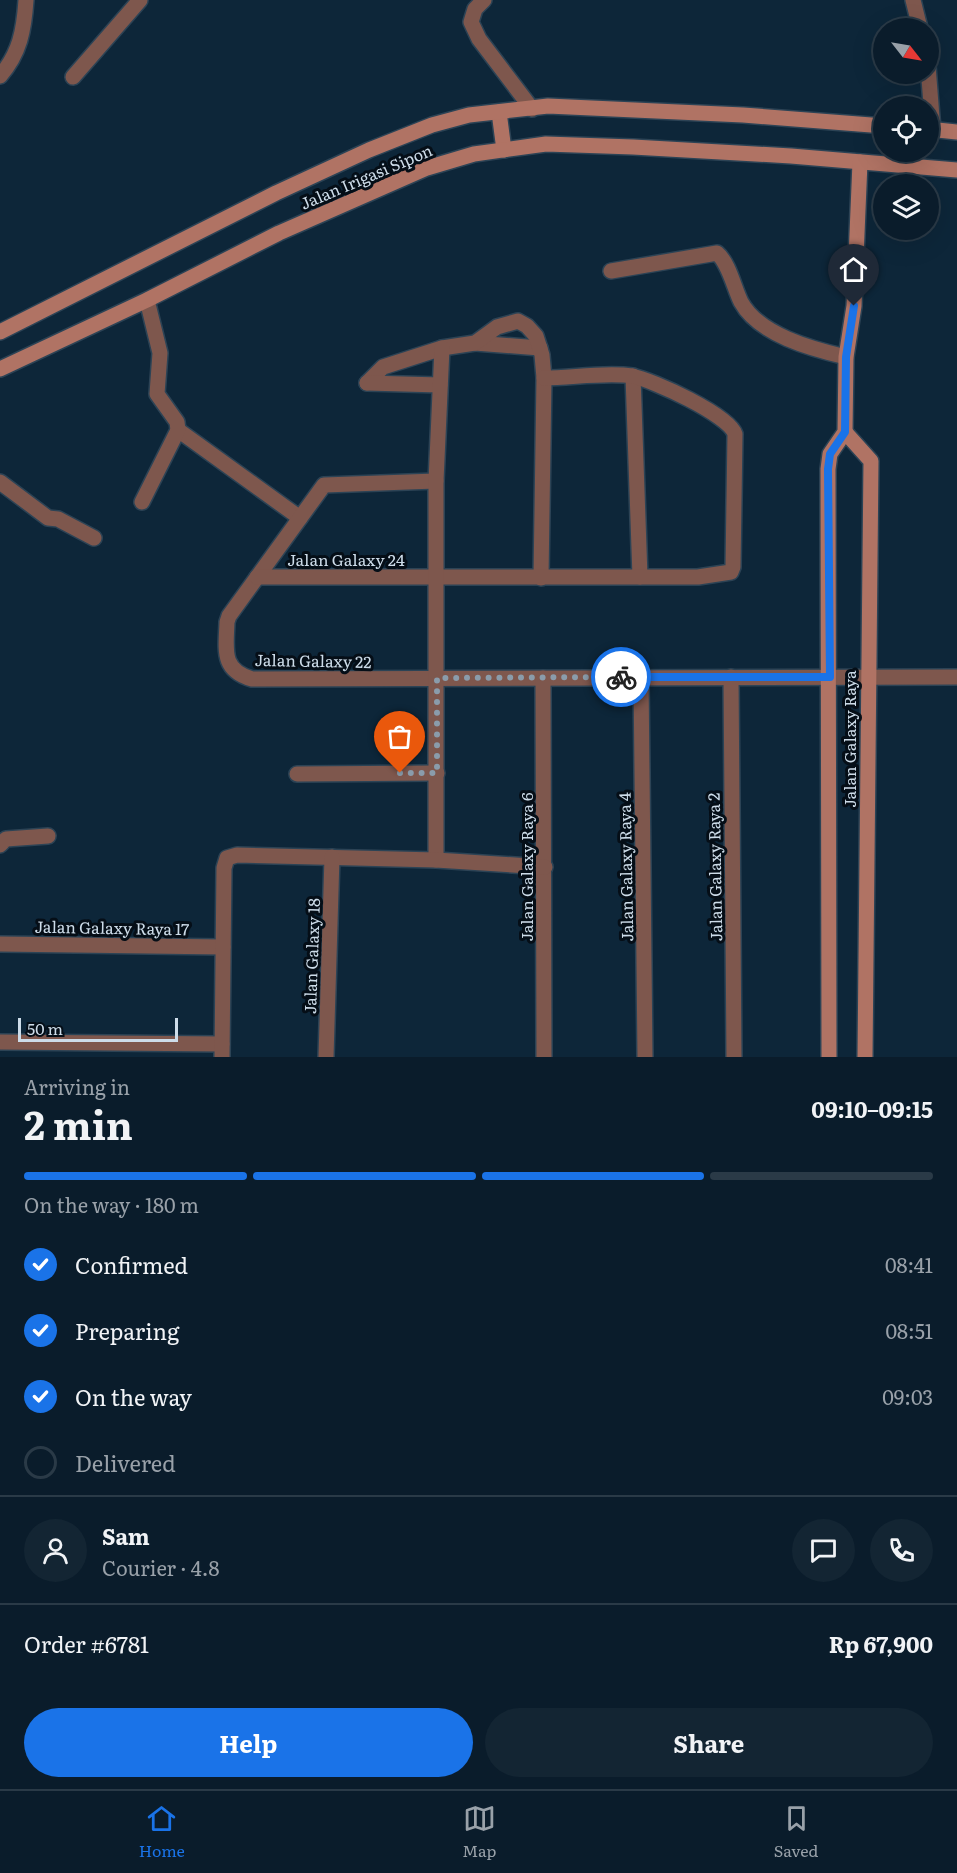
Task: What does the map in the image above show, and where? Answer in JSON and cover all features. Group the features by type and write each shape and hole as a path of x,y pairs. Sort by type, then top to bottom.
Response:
{"street":[{"path":"0,76 15,56 21,42 26,0"},
{"path":"73,77 140,0"},
{"path":"484,0 475,9 471,22 479,39 532,108"},
{"path":"913,0 918,18"},
{"name":"Jalan Irigasi Sipon","path":"0,332 276,193 369,150 432,125 469,115 548,106 743,115 873,125"},
{"path":"500,113 503,148"},
{"path":"939,131 957,132"},
{"name":"Jalan Irigasi Sipon","path":"0,369 147,300 279,233 427,168 474,154 503,148 546,144 633,147 957,170"},
{"path":"845,432 846,357 854,306 860,162"},
{"path":"611,271 715,252 720,255 742,304 750,313 785,338 813,349 846,357"},
{"path":"142,502 178,430 177,422 157,394 160,353 147,300"},
{"path":"475,343 497,327 518,321 527,326 536,336 540,348 544,378 541,578"},
{"path":"440,386 367,383 383,367 442,348 475,343 540,348"},
{"path":"436,860 436,481 442,348"},
{"path":"544,378 633,376 640,577"},
{"name":"Jalan Galaxy 24","path":"257,577 699,577 731,572 733,567 735,434 726,423 700,405 633,376"},
{"path":"178,430 300,518"},
{"name":"Jalan Galaxy Raya","path":"829,1057 828,469 830,454 845,432 871,461 867,677 866,1057"},
{"name":"Jalan Galaxy 22","path":"436,481 328,484 320,490 227,622 228,662 240,675 252,679 957,677"},
{"path":"0,482 48,518 58,519 94,538"},
{"name":"Jalan Galaxy Raya 4","path":"641,677 645,1057"},
{"name":"Jalan Galaxy Raya 2","path":"731,677 734,1057"},
{"name":"Jalan Galaxy Raya 6","path":"543,678 544,1057"},
{"path":"297,774 437,773"},
{"path":"0,845 6,839 48,836"},
{"path":"0,1042 222,1051 224,868 227,858 237,855 332,857 436,860 545,867"},
{"name":"Jalan Galaxy 18","path":"326,1057 332,857"},
{"name":"Jalan Galaxy Raya 17","path":"0,944 223,947"}],"way so far":[{"path":"400,773 437,773 437,678 621,677"}],"route":[{"path":"621,677 830,677 828,469 830,454 845,432 846,357 854,306"}]}
